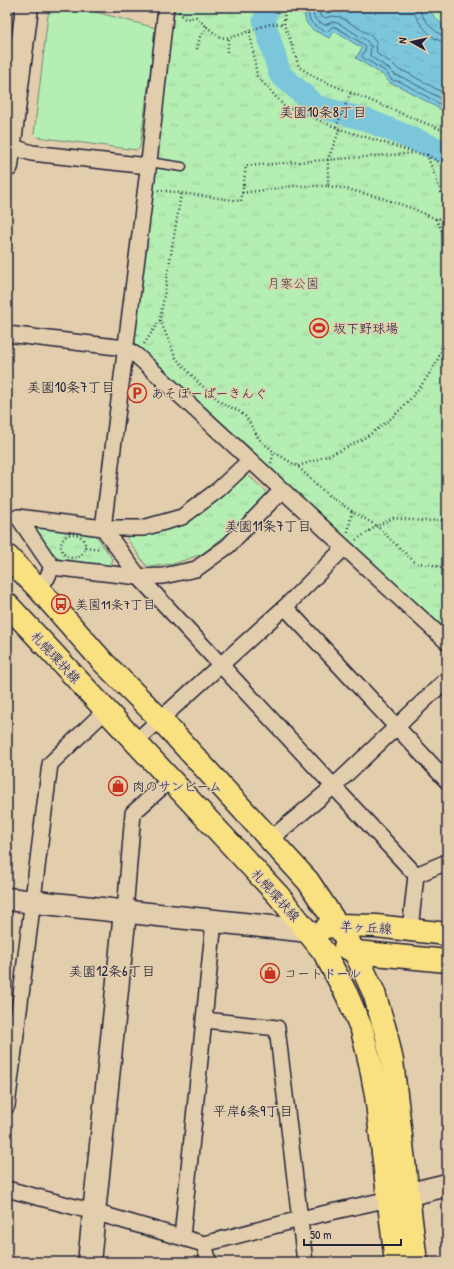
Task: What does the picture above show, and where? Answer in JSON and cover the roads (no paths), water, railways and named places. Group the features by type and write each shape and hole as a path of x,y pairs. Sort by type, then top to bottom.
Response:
{"main road":[{"name":"札幌環状線","path":"7,556 37,587 104,663 161,720 308,881 355,952 374,993 386,1033 392,1061 398,1197 396,1262"},
{"name":"札幌環状線","path":"7,604 278,895 309,931 324,952 341,982 362,1030 398,1197"},
{"name":"羊ヶ丘線","path":"309,931 338,925 447,934"},
{"name":"羊ヶ丘線","path":"309,931 355,952 447,961"},
{"path":"398,1197 416,1262"}],"street":[{"path":"27,7 8,153 32,153 148,164"},
{"path":"166,7 145,189 131,352 104,528 139,577 416,875 410,930"},
{"path":"7,334 131,352 447,642"},
{"path":"52,568 18,517 104,528 143,528 182,517 218,490 249,460"},
{"path":"52,568 139,577 163,576 196,569 228,546 282,490"},
{"path":"135,742 285,607 344,548"},
{"path":"37,587 47,578 52,568"},
{"path":"285,607 447,781"},
{"path":"271,841 279,832 333,787 447,679"},
{"path":"7,1106 50,764 106,710"},
{"path":"89,1262 125,912 133,813 170,780"},
{"path":"416,875 447,862"},
{"path":"7,899 309,931"},
{"path":"182,1237 214,921"},
{"path":"205,1020 277,1028 305,1262"},
{"path":"7,1189 94,1212 204,1244 300,1219 447,1185"},
{"path":"204,1244 209,1262"}],"lane":[{"path":"148,164 182,167"}],"water":[{"path":"305,7 427,7 437,20 447,29 447,113 399,86 390,83 383,75 356,58 362,48 334,31 329,38 314,30 305,20"}],"waterway":[{"path":"268,7 264,21 280,74 316,106 367,120 447,153"}],"place":[{"name":"坂下野球場","path":"319,328"},
{"name":"あそぼーぱーきんぐ","path":"137,393"},
{"name":"美園11条7丁目","path":"61,604"},
{"name":"肉のサンビーム","path":"118,786"},
{"name":"コートドール","path":"270,973"}],"district":[{"name":"美園10条8丁目","path":"323,111"},
{"name":"美園10条7丁目","path":"71,386"},
{"name":"美園11条7丁目","path":"268,525"},
{"name":"美園12条6丁目","path":"112,970"},
{"name":"平岸6条9丁目","path":"253,1110"}],"park label":[{"name":"月寒公園","path":"293,283"}]}
